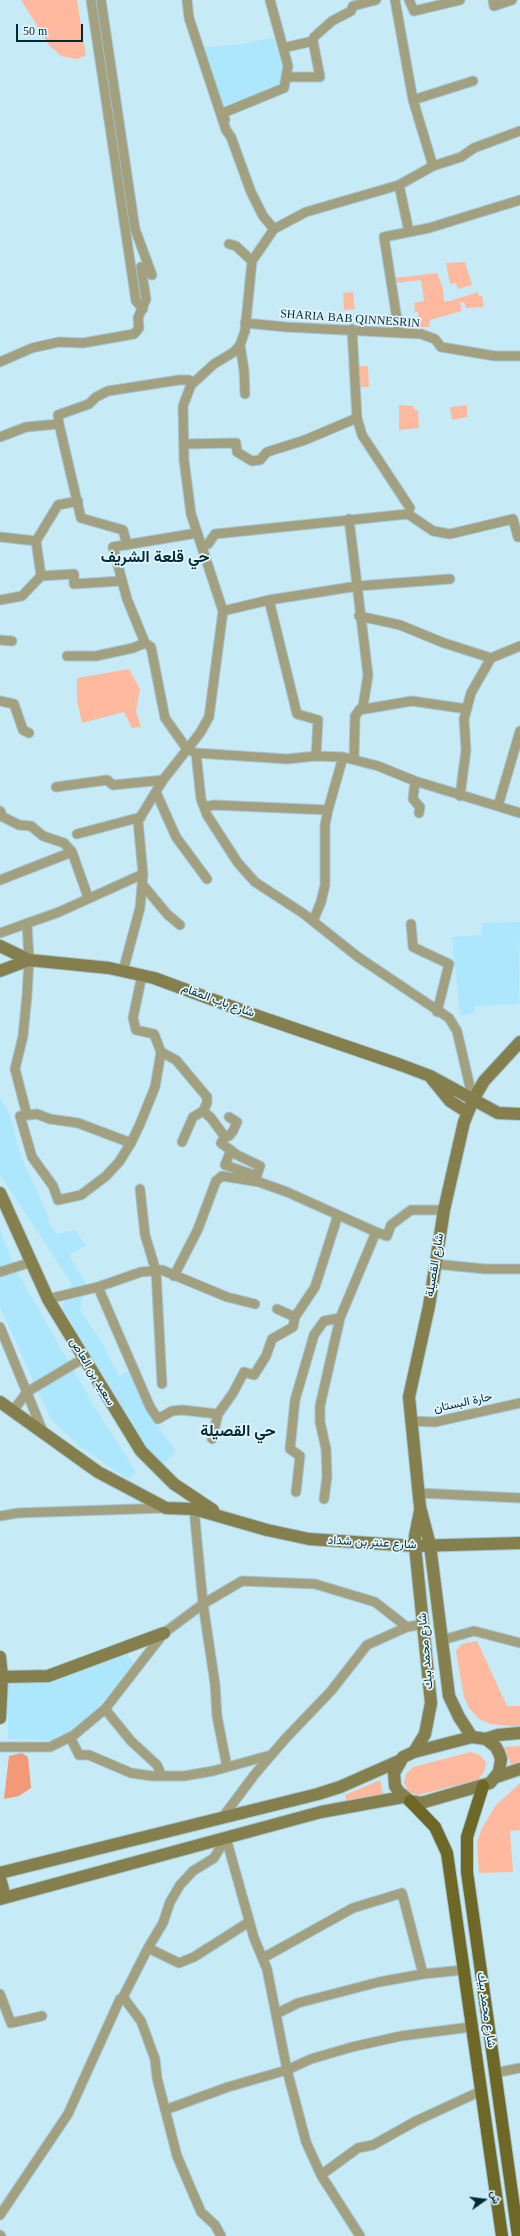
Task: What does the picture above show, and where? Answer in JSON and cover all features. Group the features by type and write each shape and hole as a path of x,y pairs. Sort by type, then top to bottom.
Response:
{"main road":[{"path":"0,946 29,960"},
{"name":"شارع باب المقام","path":"0,971 29,960 86,965 142,975 430,1076 498,1113 520,1114"},
{"name":"شارع القصيلة","path":"430,1545 420,1507 410,1421 409,1397 427,1312 444,1210 467,1112 472,1100 489,1075 520,1042"},
{"path":"430,1076 443,1095 467,1112"},
{"name":"سعيد بن العاص","path":"0,1195 48,1299 141,1451 151,1463 186,1494 226,1517"},
{"path":"0,1402 98,1472 166,1508 194,1510 226,1517"},
{"name":"شارع القصيلة","path":"415,1546 415,1536 420,1507"},
{"name":"شارع عنتر بن شداد","path":"226,1517 267,1530 309,1539 415,1546 520,1543"},
{"name":"شارع محمد بيك","path":"430,1545 449,1696 459,1717 472,1737"},
{"name":"شارع محمد بيك","path":"414,1752 425,1734 430,1714 424,1624 415,1546"},
{"path":"1,1677 48,1676 164,1633"},
{"path":"0,1657 0,1718"},
{"path":"0,1873 332,1789 399,1761 414,1752 472,1737 486,1739 498,1735 520,1733"},
{"path":"486,1739 496,1747 501,1759 499,1772 496,1777"},
{"path":"399,1761 394,1773 395,1786 406,1799"},
{"path":"0,1898 321,1812 406,1799 427,1802 483,1786 496,1777 520,1770"},
{"name":"شارع محمد بيك","path":"483,1786 470,1824 465,1850 518,2236"},
{"name":"شارع محمد بيك","path":"406,1799 435,1827 447,1853 452,1879 463,1970 502,2236"},
{"path":"238,1814 244,1823 242,1834"},
{"path":"218,1819 212,1831 222,1839"},
{"path":"0,1879 3,1889 0,1898"}],"street":[{"path":"91,0 136,301 143,309"},
{"path":"0,362 32,348 59,342 83,343 134,334 139,328 138,318 146,299 141,267 152,275 135,229 101,0"},
{"path":"186,0 189,18 211,88 226,130 231,137"},
{"path":"270,0 288,66 284,88 223,113 251,192 264,216 274,229"},
{"path":"286,77 320,77 313,41 314,37 332,20 351,11 353,6 376,0"},
{"path":"395,0 413,100 433,166"},
{"path":"409,0 414,11 460,0"},
{"path":"492,0 494,6 512,0"},
{"path":"283,48 313,41"},
{"path":"413,100 473,81"},
{"path":"245,394 244,370 240,345 245,323 252,261 274,229 306,212 399,185 433,166 460,157 480,146 520,131"},
{"path":"399,185 409,232"},
{"path":"399,332 384,237 428,228 520,200"},
{"path":"229,244 236,246 252,261"},
{"name":"SHARIA BAB QINNESRIN","path":"245,323 286,327 352,329 421,334 435,339 441,347 495,356 520,356"},
{"path":"352,329 357,418 362,435 410,508 408,514"},
{"path":"123,971 140,908 143,885 144,874 138,821 163,780 209,717 223,611 191,514 184,444 183,406 191,384 214,364 234,352 240,345"},
{"path":"127,545 123,530 81,518 58,415 89,404 96,397 108,391 179,380 189,380 194,382"},
{"path":"184,444 236,443 237,452 252,461 260,460 266,452 305,440 357,418"},
{"path":"0,437 26,427 59,424"},
{"path":"41,576 36,542 58,505 78,501"},
{"path":"202,546 208,544 215,534 408,514 433,531 450,534 513,519 518,537 520,537"},
{"path":"349,519 358,586 359,616 368,679 365,685 363,706 355,716 354,760"},
{"path":"197,533 113,547 121,581 145,643 151,647 165,718 187,749 196,753 287,758 316,756 343,757 378,766 415,781 460,796 520,813"},
{"path":"0,537 36,542"},
{"path":"0,600 22,596 41,576 74,574 74,584 121,581"},
{"path":"223,611 269,600 358,586 450,579"},
{"path":"269,600 297,714 318,720 316,756"},
{"path":"359,616 400,626 444,643 491,658"},
{"path":"0,640 12,640"},
{"path":"67,656 96,656 133,648 145,643"},
{"path":"460,796 466,750 464,719 480,676 491,658 520,646"},
{"path":"359,710 412,701 467,709"},
{"path":"0,702 14,704 23,730 29,733"},
{"path":"498,806 520,731"},
{"path":"196,753 201,799 217,832 238,863 254,882 313,921 358,957 437,1012 449,1018 457,1031 472,1100"},
{"path":"313,921 321,902 325,884 325,825 343,757"},
{"path":"56,788 108,780 113,785 163,780"},
{"path":"415,781 413,799 420,807 419,813"},
{"path":"156,792 176,837 207,879"},
{"path":"205,807 214,805 328,810"},
{"path":"0,811 3,817 19,825 31,826 43,836 64,843 72,852 88,897"},
{"path":"77,834 141,817"},
{"path":"0,880 72,852"},
{"path":"0,933 59,912 88,897 144,874"},
{"path":"143,885 168,914 180,925"},
{"path":"27,923 29,960 23,1036 15,1070 27,1115"},
{"path":"411,924 413,947 449,964 437,1012"},
{"path":"131,1143 78,1123 50,1119 36,1114 20,1116 32,1157 53,1186 58,1200 80,1195 106,1176 119,1162 131,1143 154,1087 161,1052 154,1034 136,1030 132,1018 142,975"},
{"path":"161,1052 176,1060 207,1097 207,1103 203,1111 193,1117 182,1142"},
{"path":"203,1111 212,1118 225,1137"},
{"path":"230,1118 237,1122 233,1131 229,1136 225,1137 221,1143 260,1166 256,1178"},
{"path":"231,1150 225,1165 302,1197 338,1215 387,1236 391,1225 411,1210 444,1210"},
{"path":"174,1276 198,1229 219,1178 226,1175 256,1178"},
{"path":"140,1189 145,1235 156,1271 162,1384"},
{"path":"212,1439 218,1414 233,1393 244,1372 254,1375 266,1356 272,1339 293,1327 295,1317 315,1287 338,1215"},
{"path":"324,1499 327,1477 326,1449 320,1422 320,1406 340,1318 376,1232"},
{"path":"0,1272 32,1262"},
{"path":"435,1264 485,1269 520,1269"},
{"path":"48,1299 98,1287 141,1272 162,1270 227,1297 255,1304"},
{"path":"98,1287 150,1407 158,1419 172,1411 182,1410 218,1414"},
{"path":"276,1309 295,1317"},
{"path":"296,1492 300,1456 290,1449 295,1400 314,1335 324,1321 340,1318"},
{"path":"0,1327 43,1432"},
{"path":"13,1411 27,1392 84,1358"},
{"name":"حارة البستان","path":"410,1421 436,1422 520,1403"},
{"path":"419,1492 520,1498"},
{"path":"0,1516 18,1513 166,1508"},
{"path":"194,1510 202,1604 215,1684 217,1716 227,1767"},
{"path":"0,1747 50,1746 70,1737 105,1709 164,1633 202,1604 242,1581 315,1584 375,1602 407,1627"},
{"path":"218,1819 271,1755 331,1691 367,1645 407,1627 424,1624"},
{"path":"442,1640 474,1631 520,1643"},
{"path":"105,1709 131,1741 157,1765 162,1776"},
{"path":"70,1737 79,1755 89,1755 132,1773 162,1776 184,1776 227,1767 271,1755"},
{"path":"222,1839 249,1922 263,1958 287,2070 306,2142 321,2175 360,2236"},
{"path":"0,2215 68,2114 120,1999 123,1997 148,1948 163,1923 170,1902 180,1885 193,1871 214,1858 222,1839"},
{"path":"263,1958 354,1908 402,1893 423,1974"},
{"path":"148,1948 179,1963 194,1957 249,1922"},
{"path":"276,2014 298,2003 379,1982 423,1974 463,1970"},
{"path":"0,1994 11,2023 42,2016"},
{"path":"123,1997 141,2021 155,2059 165,2110 177,2156 201,2212 215,2225 222,2236"},
{"path":"165,2110 228,2087 287,2070 311,2059 352,2047 401,2036 471,2027"},
{"path":"495,2073 520,2068"},
{"path":"321,2175 358,2148 373,2145 416,2121 481,2091"}],"shaded area":[{"path":"21,0 77,0 86,55 77,59 61,56 49,45"},
{"path":"273,38 284,66 280,89 223,111 201,48 241,44"},
{"path":"465,262 472,285 458,289 456,283 450,284 446,263"},
{"path":"437,273 443,288 444,301 450,301 478,292 479,296 482,296 484,307 466,308 464,302 460,303 462,311 430,320 429,327 419,327 418,312 415,312 414,303 424,301 421,280 395,283 395,278"},
{"path":"353,292 355,309 344,310 343,293"},
{"path":"356,366 368,366 369,387 357,387"},
{"path":"399,405 413,406 415,410 418,410 419,428 399,430"},
{"path":"467,405 467,417 452,420 450,407"},
{"path":"129,669 140,689 136,711 141,727 132,728 124,712 82,723 77,700 77,678"},
{"path":"520,922 519,1004 475,1006 475,1013 460,1015 452,937 482,935 482,923"},
{"path":"0,1097 10,1116 21,1157 47,1213 50,1224 57,1234 75,1230 86,1246 69,1255 86,1283 80,1311 100,1339 119,1376 130,1370 147,1412 176,1451 163,1464 151,1454 62,1307 72,1284 0,1175"},
{"path":"0,1230 16,1270 94,1406 136,1472 128,1479 79,1446 51,1419 0,1307"},
{"path":"477,1641 507,1706 520,1706 520,1727 490,1724 479,1719 469,1708 464,1697 456,1651 462,1644"},
{"path":"127,1654 134,1663 95,1711 65,1735 51,1740 8,1739 8,1685 54,1679"},
{"path":"520,1746 520,1761 511,1765 504,1747"},
{"path":"471,1752 480,1755 486,1762 484,1772 478,1780 417,1795 409,1792 404,1783 406,1774 413,1767"},
{"path":"22,1753 28,1757 31,1788 19,1796 4,1799 9,1756"},
{"path":"380,1780 384,1798 346,1800 345,1795"},
{"path":"520,1783 520,1830 510,1831 513,1872 479,1873 477,1842 482,1828 496,1805"}],"district":[{"name":"حي قلعة الشريف","path":"155,558"},
{"name":"حي القصيلة","path":"238,1432"}]}
